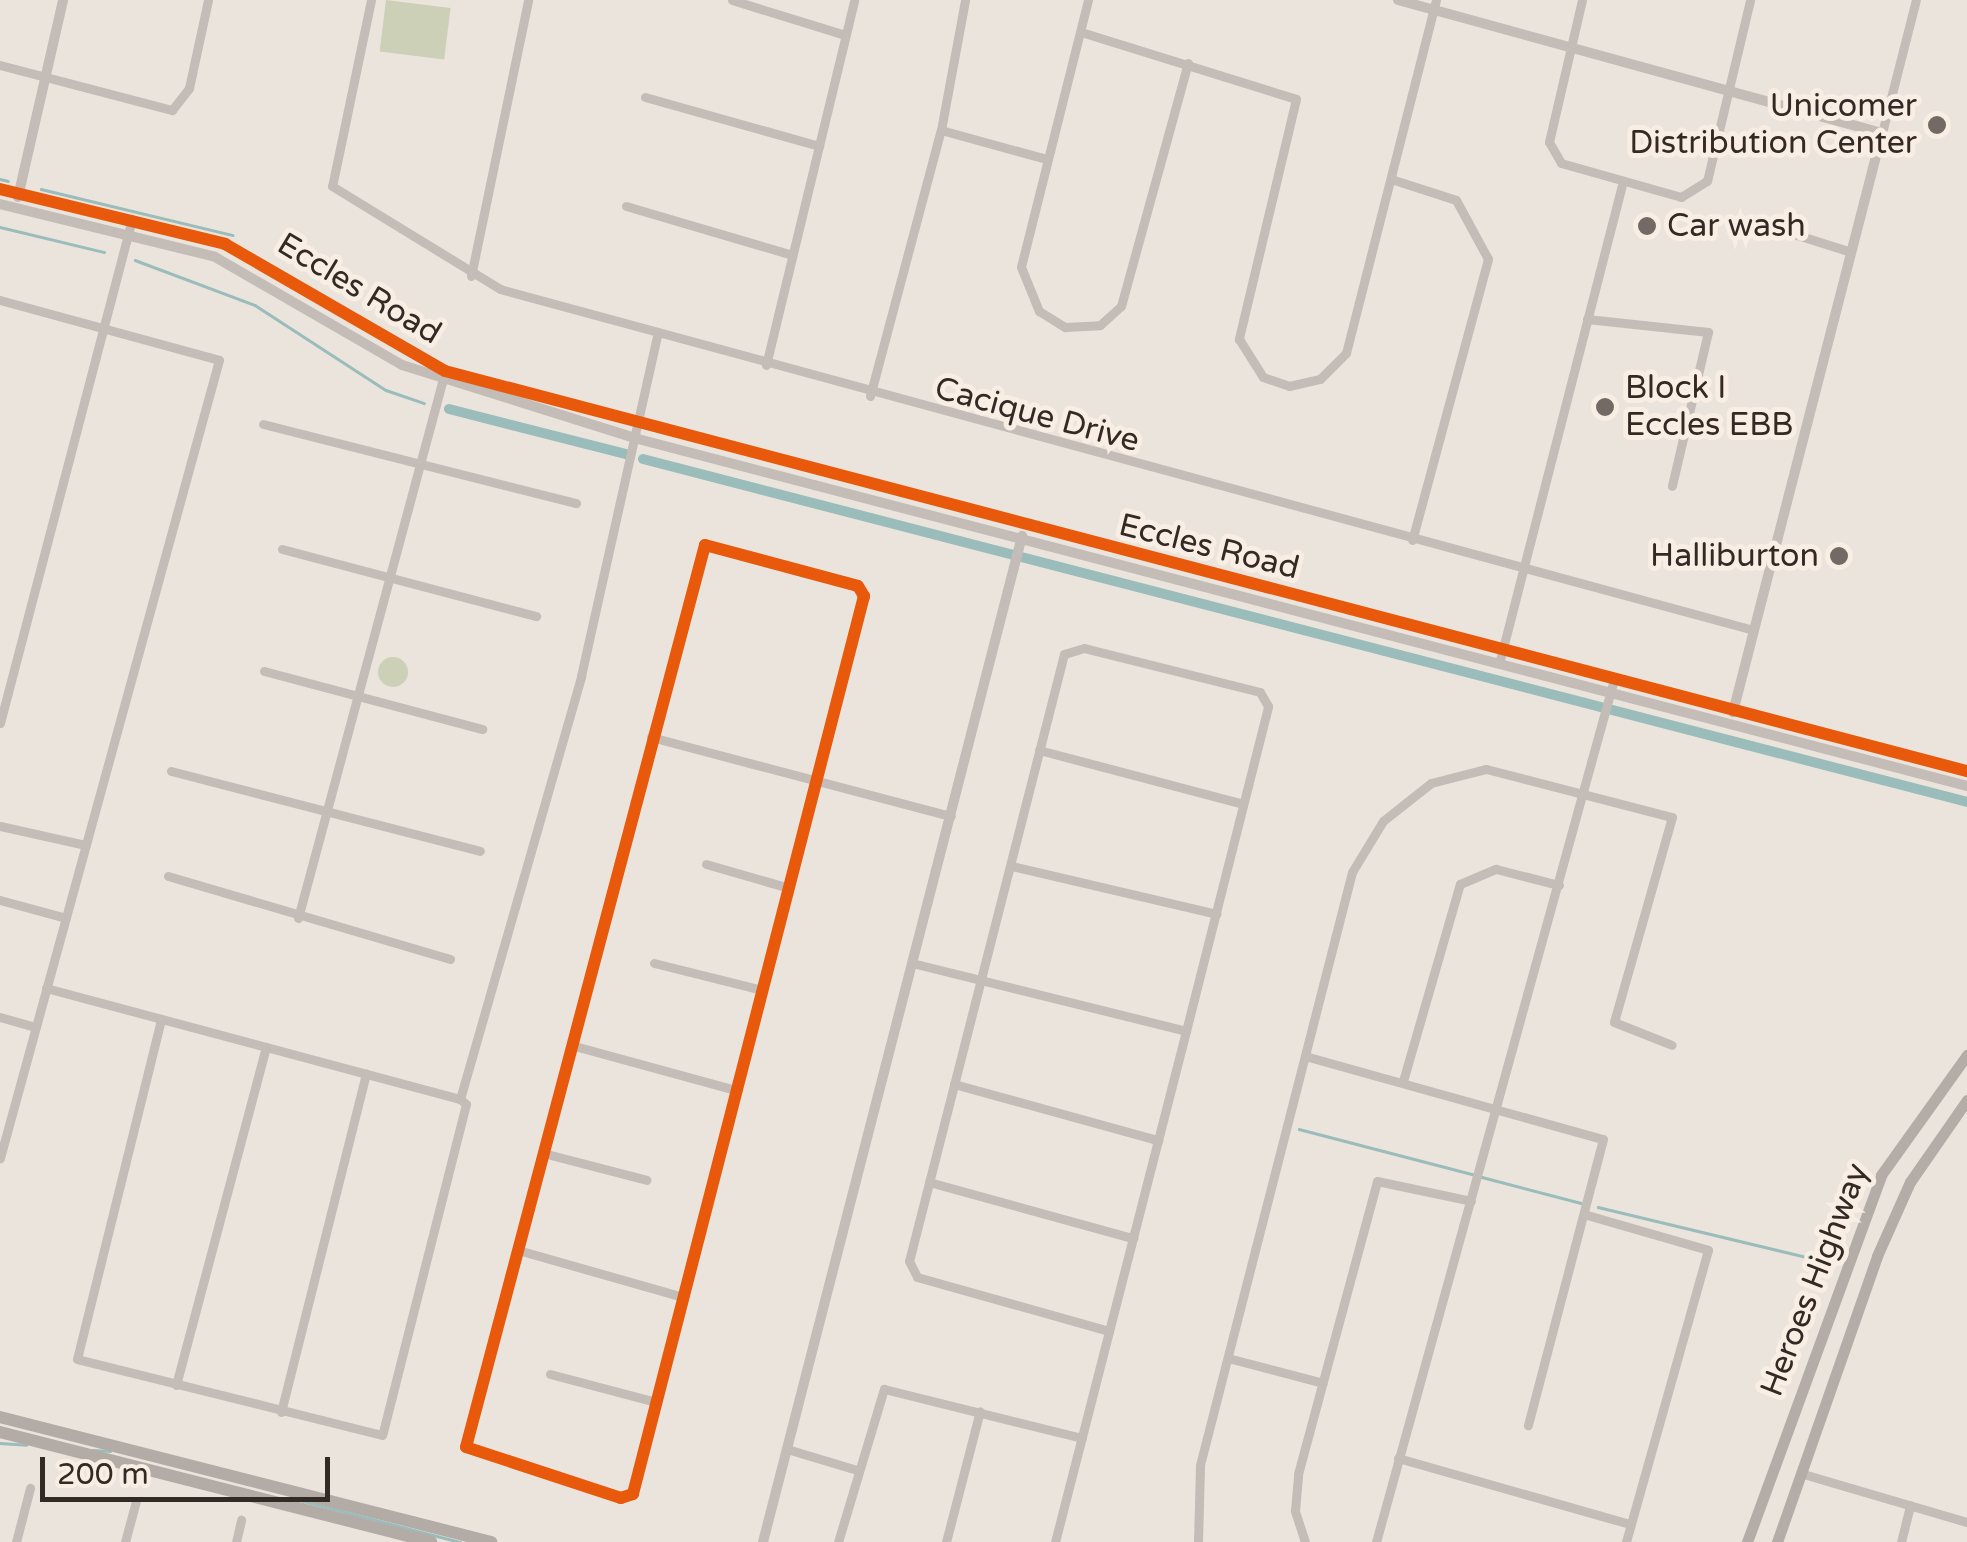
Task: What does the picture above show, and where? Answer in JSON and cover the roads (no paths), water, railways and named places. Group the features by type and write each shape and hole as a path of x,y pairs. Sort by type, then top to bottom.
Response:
{"main road":[{"name":"Heroes Highway","path":"1747,1542 1882,1175 1967,1055"},
{"name":"Heroes Highway","path":"1776,1542 1877,1256 1910,1182 1967,1100"},
{"path":"0,1417 492,1542"},
{"path":"0,1432 430,1542"}],"street":[{"path":"16,208 62,0"},
{"path":"0,65 165,111 178,106 208,0"},
{"name":"Cacique Drive","path":"371,0 332,186 471,276 657,336 870,396 1754,630"},
{"path":"471,276 528,0"},
{"path":"732,0 845,34"},
{"path":"766,365 854,0"},
{"path":"870,396 941,130 965,0"},
{"path":"1088,0 1021,268 1026,292 1065,326 1100,325 1121,306 1188,63"},
{"path":"1398,0 1434,5 1568,49 1882,134"},
{"path":"1582,0 1548,142 1561,163 1622,186 1681,198 1707,181 1732,93 1750,0"},
{"path":"1731,722 1848,251 1916,0"},
{"path":"1082,32 1296,99 1239,339 1263,377 1289,386 1320,380 1346,353 1434,5"},
{"path":"645,97 818,146"},
{"path":"941,130 1046,158"},
{"path":"1391,180 1456,200 1488,259 1412,540"},
{"path":"1500,660 1622,186"},
{"name":"Eccles Road","path":"0,189 132,219 247,254 443,376"},
{"name":"Eccles Road","path":"0,204 129,233 248,271 443,376 639,434 1967,786"},
{"path":"626,206 792,254"},
{"path":"0,723 132,219"},
{"path":"1775,228 1848,251"},
{"path":"0,300 219,360 36,1028 3,1134 0,1158"},
{"path":"1588,319 1708,332 1672,486"},
{"path":"460,1099 639,434 657,336"},
{"path":"298,918 443,376"},
{"path":"263,424 419,458 576,503"},
{"path":"763,1542 916,964 1023,534"},
{"name":"Eccles Road","path":"1023,534 1503,648 1967,771"},
{"path":"282,549 536,616"},
{"path":"723,550 863,592 817,781 629,1498 468,1454 696,553 723,550"},
{"path":"1055,1542 1216,914 1268,706 1260,692 1073,648 1040,750 910,1261 917,1277 1109,1331"},
{"path":"264,671 482,729"},
{"path":"1376,1542 1614,678"},
{"path":"651,737 950,816"},
{"path":"1040,750 1243,804"},
{"path":"1198,1542 1196,1487 1356,858 1400,803 1486,769 1672,816 1614,1022 1672,1045"},
{"path":"171,771 480,851"},
{"path":"0,826 86,845"},
{"path":"706,864 789,888"},
{"path":"1012,866 1216,914"},
{"path":"1403,1081 1453,894 1496,870 1560,884"},
{"path":"168,876 298,918 450,960"},
{"path":"0,900 66,918"},
{"path":"654,963 762,990"},
{"path":"916,964 1186,1031"},
{"path":"46,988 460,1099 468,1112 385,1432 281,1412 82,1362 75,1350 161,1019"},
{"path":"0,1017 36,1028"},
{"path":"571,1045 735,1090"},
{"path":"176,1386 266,1047"},
{"path":"1305,1056 1499,1106 1603,1138 1587,1215 1528,1425"},
{"path":"281,1412 366,1074"},
{"path":"954,1084 1158,1140"},
{"path":"543,1153 648,1180"},
{"path":"1306,1542 1295,1495 1378,1181 1471,1202"},
{"path":"929,1182 1133,1238"},
{"path":"1587,1215 1708,1250 1626,1542"},
{"path":"518,1250 683,1297"},
{"path":"1228,1358 1323,1383"},
{"path":"550,1374 656,1402"},
{"path":"838,1542 884,1389 1082,1438"},
{"path":"946,1542 980,1411"},
{"path":"787,1449 858,1470"},
{"path":"1398,1458 1630,1524"},
{"path":"1800,1473 1967,1522"},
{"path":"16,1542 30,1488"},
{"path":"125,1542 136,1501"},
{"path":"1901,1542 1910,1505"},
{"path":"236,1542 241,1520"}],"waterway":[{"path":"0,179 8,181"},
{"path":"41,189 233,235"},
{"path":"0,227 104,252"},
{"path":"135,260 255,305 386,390 424,403"},
{"path":"449,409 630,455"},
{"path":"643,459 1967,802"},
{"path":"1299,1129 1475,1175"},
{"path":"1482,1177 1581,1203"},
{"path":"1598,1207 1831,1263"},
{"path":"0,1443 26,1445"},
{"path":"93,1450 110,1451"},
{"path":"292,1498 460,1542"}],"place":[{"name":"Unicomer Distribution Center","path":"1937,125"},
{"name":"Car wash","path":"1647,226"},
{"name":"Block I Eccles EBB","path":"1605,407"},
{"name":"Halliburton","path":"1839,556"}]}
